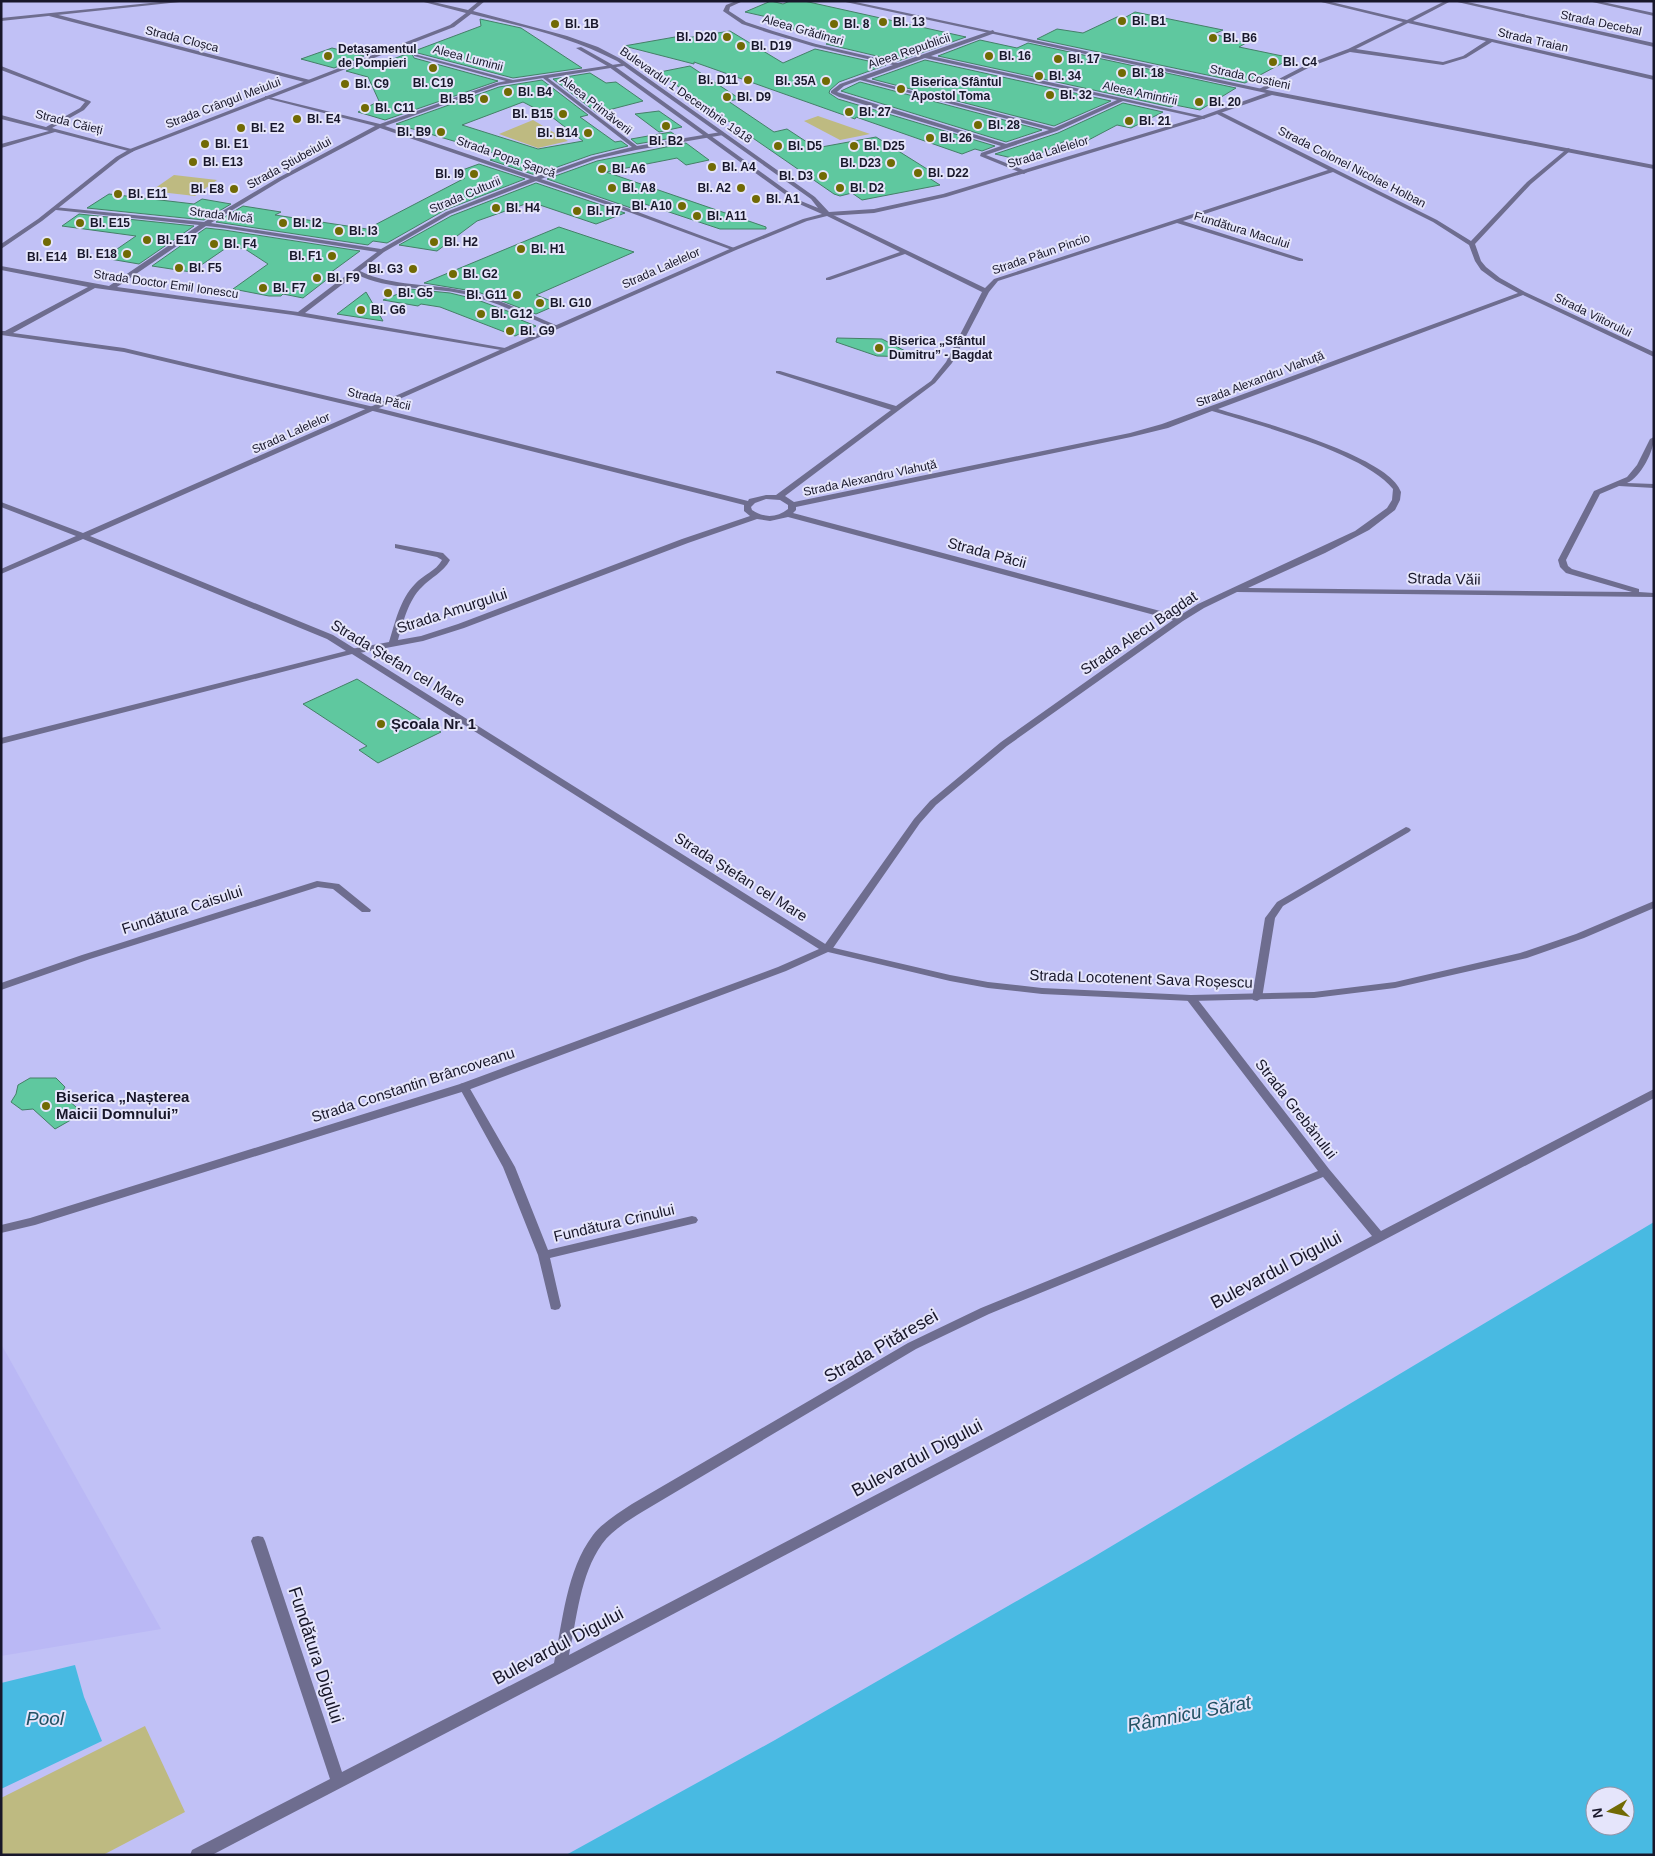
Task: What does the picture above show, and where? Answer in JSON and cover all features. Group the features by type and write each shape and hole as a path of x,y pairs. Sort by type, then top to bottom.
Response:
{"street":[{"path":"1,20 187,1"},
{"name":"Bulevardul 1 Decembrie 1918","path":"422,1 582,42 623,64 813,198 826,214"},
{"name":"Strada Crângul Meiului","path":"1,247 56,208 118,158 132,150 267,96 452,26 462,21 483,1"},
{"name":"Aleea Grădinari","path":"741,1 728,6 726,11 744,23 814,45 899,65"},
{"name":"Strada Costieni","path":"843,1 1272,93 1654,167"},
{"name":"Strada Traian","path":"1319,1 1654,78"},
{"path":"1261,90 1310,65 1350,50 1449,1"},
{"name":"Strada Decebal","path":"1456,1 1654,45"},
{"path":"1590,1 1654,15"},
{"name":"Strada Cloșca","path":"52,16 308,81"},
{"name":"Bulevardul 1 Decembrie 1918","path":"487,17 491,22 567,43 594,55 799,202 986,291"},
{"name":"Aleea Republicii","path":"993,32 861,78 837,87 832,92 1006,146"},
{"path":"1350,50 1435,64 1448,64 1461,60 1490,41"},
{"name":"Aleea Luminii","path":"416,55 514,82"},
{"name":"Aleea Amintirii","path":"925,56 1204,117"},
{"name":"Strada Știubeiului","path":"111,288 204,224 280,179 380,126 484,89 514,82 623,64"},
{"path":"1,68 88,102 82,109 48,128"},
{"name":"Aleea Primăverii","path":"544,77 636,148"},
{"path":"861,78 1055,130"},
{"name":"Strada Lalelelor","path":"1,572 734,249 805,220 826,214 868,212 920,202 1204,117 1272,93"},
{"name":"Strada Popa Șapcă","path":"267,96 380,126 628,210 734,249"},
{"path":"1024,172 983,156 983,154 1055,130 1121,100"},
{"name":"Strada Colonel Nicolae Holban","path":"1219,112 1435,221 1472,244"},
{"name":"Strada Căieți","path":"1,118 132,150"},
{"path":"1,146 55,130"},
{"name":"Strada Culturii","path":"299,314 382,250 448,213 594,158 636,148 721,134"},
{"path":"1523,293 1491,275 1479,264 1474,257 1472,244 1529,183 1568,150"},
{"name":"Strada Păun Pincio","path":"780,498 928,386 945,368 991,283 1000,278 1334,170"},
{"name":"Strada Mică","path":"56,208 204,224 382,250"},
{"name":"Fundătura Macului","path":"1175,221 1301,260"},
{"path":"828,279 906,252"},
{"name":"Strada Doctor Emil Ionescu","path":"1,268 94,286 299,314 505,350"},
{"path":"355,271 374,279 479,296 556,327"},
{"path":"3,334 94,286"},
{"name":"Strada Viitorului","path":"1523,293 1639,350 1654,355"},
{"name":"Strada Alexandru Vlahuță","path":"792,505 1131,436 1176,423 1523,293"},
{"name":"Strada Păcii","path":"3,334 124,350 374,409 749,504"},
{"path":"778,372 897,409"},
{"name":"Strada Alecu Bagdat","path":"827,949 909,831 933,803 1004,744 1180,619 1201,606 1234,590 1357,534 1391,509 1398,498 1397,489 1382,474 1326,447 1212,409"},
{"path":"1651,595 1579,575 1564,567 1562,560 1598,493 1630,480 1648,454 1654,440"},
{"path":"1617,485 1654,486"},
{"path":"757,516 748,511 749,504 760,498 788,500 792,505 792,510 787,514"},
{"name":"Strada Ștefan cel Mare","path":"1,504 330,637 827,949"},
{"name":"Strada Păcii","path":"787,514 1180,619"},
{"name":"Strada Amurgului","path":"1,742 354,651 392,645 461,626 685,541 757,516 773,518 787,514"},
{"path":"392,645 406,603 413,591 420,583 442,567 446,560 440,555 398,546"},
{"name":"Strada Văii","path":"1234,590 1651,595"},
{"path":"1257,998 1270,918 1280,904 1406,830"},
{"name":"Fundătura Caisului","path":"1,987 86,957 317,884 336,886 366,910"},
{"name":"Strada Locotenent Sava Roșescu","path":"827,949 988,985 1066,993 1191,998 1257,998 1314,995 1373,988 1476,968 1554,946 1654,904"},
{"name":"Strada Constantin Brâncoveanu","path":"1,1229 31,1222 464,1087 782,969 827,949"},
{"name":"Strada Grebănului","path":"1191,998 1325,1172 1379,1237"},
{"name":"Fundătura Crinului","path":"464,1087 509,1167 544,1255 555,1306"},
{"name":"Bulevardul Digului","path":"197,1855 560,1667 1654,1093"},
{"name":"Strada Pităresei","path":"560,1667 580,1574 585,1560 599,1538 609,1528 637,1508 939,1332 985,1311 1325,1172"},
{"name":"Fundătura Crinului","path":"544,1255 692,1220"},
{"name":"Fundătura Digului","path":"258,1541 338,1782"}],"shaded area":[{"path":"818,116 870,134 840,140 804,121"},
{"path":"533,120 568,141 538,148 499,134"},
{"path":"174,175 217,180 195,196 151,191"},
{"path":"1,1344 161,1629 1,1656"},
{"path":"145,1726 185,1812 103,1855 1,1855 1,1798"}],"water":[{"name":"Râmnicu Sărat","path":"1654,1222 1654,1855 566,1855 775,1740 1090,1559"},
{"name":"Pool","path":"75,1665 84,1697 102,1741 1,1789 1,1683"}],"building":[{"path":"771,1 783,4 790,1 804,1 966,37 898,61 826,44 838,39 771,24 785,21 745,12"},
{"path":"1135,12 1223,30 1214,34 1246,43 1239,47 1292,58 1245,83 1037,39 1057,29 1083,33 1117,17 1126,17"},
{"path":"480,19 521,28 582,68 513,78 414,52 412,54 414,58 498,81 385,120 358,112 379,101 368,77 346,71 376,59 385,62 481,26"},
{"path":"730,31 783,63 815,49 886,65 839,82 829,93 838,99 995,146 982,151 975,149 962,154 856,117 855,119 694,62 694,64 624,46 675,37 680,39"},
{"path":"980,40 1017,48 1028,43 1236,88 1200,110 1175,105 1171,107 938,56"},
{"name":"Detașamentul de Pompieri","path":"332,48 364,56 334,68 301,59"},
{"path":"925,60 1111,101 1054,126 872,79"},
{"path":"690,66 740,99 728,101 774,132 787,129 816,148 876,137 935,174 932,175 936,177 929,178 940,185 862,200 852,193 840,196 834,194 660,74 663,74 660,72"},
{"path":"590,73 606,83 616,82 643,101 597,113 553,79"},
{"path":"542,80 588,115 580,117 615,142 621,141 628,146 591,155 535,175 490,160 501,155 396,124 499,87","holes":["523,102 552,117 583,141 538,149 462,125"]},
{"path":"860,82 1042,130 1006,142 841,91"},
{"path":"1123,103 1163,112 1131,128 1117,125 1079,145 1065,141 1025,161 995,154 1058,133"},
{"path":"659,111 682,127 659,132 635,114"},
{"path":"671,132 678,137 637,144 631,139"},
{"path":"686,143 709,160 686,165 677,158 606,172 766,227 766,229 720,229 645,204 634,209 547,179 597,161"},
{"path":"479,164 525,179 445,210 387,243 373,241 368,245 216,222 243,206 281,212 275,215 367,229 465,178 454,173"},
{"path":"536,183 625,213 596,224 531,202 477,221 437,251 399,245 451,216"},
{"path":"109,194 194,204 202,199 231,204 204,220 87,208"},
{"path":"79,214 194,226 139,264 104,258 136,236 62,226"},
{"path":"559,227 634,252 536,295 559,304 536,314 478,292 424,283"},
{"path":"206,228 360,251 330,273 334,274 303,298 283,294 281,296 269,296 233,289 268,264 245,249 229,246 191,272 152,266"},
{"path":"410,289 450,293 475,299 526,318 521,320 536,326 515,336 440,307 421,304 418,306 383,300"},
{"name":"Bl. G6","path":"366,292 383,321 337,314"},
{"path":"837,338 882,339 917,357 877,356 836,342"},
{"name":"Școala Nr. 1","path":"357,679 441,732 378,763 359,750 367,746 303,704"},
{"name":"Biserica „Nașterea Maicii Domnului”","path":"30,1078 56,1078 65,1087 61,1094 83,1113 55,1129 33,1109 22,1110 11,1102 16,1094 18,1085"}],"place":[{"name":"Bl. B1","path":"1122,21"},
{"name":"Bl. 13","path":"883,22"},
{"name":"Bl. 1B","path":"555,24"},
{"name":"Bl. 8","path":"834,24"},
{"name":"Bl. D20","path":"727,37"},
{"name":"Bl. B6","path":"1213,38"},
{"name":"Bl. D19","path":"741,46"},
{"name":"Detașamentul de Pompieri","path":"328,56"},
{"name":"Bl. 16","path":"989,56"},
{"name":"Bl. 17","path":"1058,59"},
{"name":"Bl. C4","path":"1273,62"},
{"name":"Bl. C19","path":"433,68"},
{"name":"Bl. 18","path":"1122,73"},
{"name":"Bl. 34","path":"1039,76"},
{"name":"Bl. D11","path":"748,80"},
{"name":"Bl. 35A","path":"826,81"},
{"name":"Bl. C9","path":"345,84"},
{"name":"Biserica Sfântul Apostol Toma","path":"901,89"},
{"name":"Bl. B4","path":"508,92"},
{"name":"Bl. 32","path":"1050,95"},
{"name":"Bl. D9","path":"727,97"},
{"name":"Bl. B5","path":"484,99"},
{"name":"Bl. 20","path":"1199,102"},
{"name":"Bl. C11","path":"365,108"},
{"name":"Bl. 27","path":"849,112"},
{"name":"Bl. B15","path":"563,114"},
{"name":"Bl. E4","path":"297,119"},
{"name":"Bl. 21","path":"1129,121"},
{"name":"Bl. 28","path":"978,125"},
{"name":"Bl. B2","path":"666,126"},
{"name":"Bl. E2","path":"241,128"},
{"name":"Bl. B9","path":"441,132"},
{"name":"Bl. B14","path":"588,133"},
{"name":"Bl. 26","path":"930,138"},
{"name":"Bl. E1","path":"205,144"},
{"name":"Bl. D5","path":"778,146"},
{"name":"Bl. D25","path":"854,146"},
{"name":"Bl. E13","path":"193,162"},
{"name":"Bl. D23","path":"891,163"},
{"name":"Bl. A4","path":"712,167"},
{"name":"Bl. A6","path":"602,169"},
{"name":"Bl. D22","path":"918,173"},
{"name":"Bl. I9","path":"474,174"},
{"name":"Bl. D3","path":"823,176"},
{"name":"Bl. A8","path":"612,188"},
{"name":"Bl. A2","path":"741,188"},
{"name":"Bl. D2","path":"840,188"},
{"name":"Bl. E8","path":"234,189"},
{"name":"Bl. E11","path":"118,194"},
{"name":"Bl. A1","path":"756,199"},
{"name":"Bl. A10","path":"682,206"},
{"name":"Bl. H4","path":"496,208"},
{"name":"Bl. H7","path":"577,211"},
{"name":"Bl. A11","path":"697,216"},
{"name":"Bl. E15","path":"80,223"},
{"name":"Bl. I2","path":"283,223"},
{"name":"Bl. I3","path":"339,231"},
{"name":"Bl. E17","path":"147,240"},
{"name":"Bl. E14","path":"47,242"},
{"name":"Bl. H2","path":"434,242"},
{"name":"Bl. F4","path":"214,244"},
{"name":"Bl. H1","path":"521,249"},
{"name":"Bl. E18","path":"127,254"},
{"name":"Bl. F1","path":"332,256"},
{"name":"Bl. F5","path":"179,268"},
{"name":"Bl. G3","path":"413,269"},
{"name":"Bl. G2","path":"453,274"},
{"name":"Bl. F9","path":"317,278"},
{"name":"Bl. F7","path":"263,288"},
{"name":"Bl. G5","path":"388,293"},
{"name":"Bl. G11","path":"517,295"},
{"name":"Bl. G10","path":"540,303"},
{"name":"Bl. G6","path":"361,310"},
{"name":"Bl. G12","path":"481,314"},
{"name":"Bl. G9","path":"510,331"},
{"name":"Biserica „Sfântul Dumitru” - Bagdat","path":"879,348"},
{"name":"Școala Nr. 1","path":"381,724"},
{"name":"Biserica „Nașterea Maicii Domnului”","path":"46,1106"}]}
